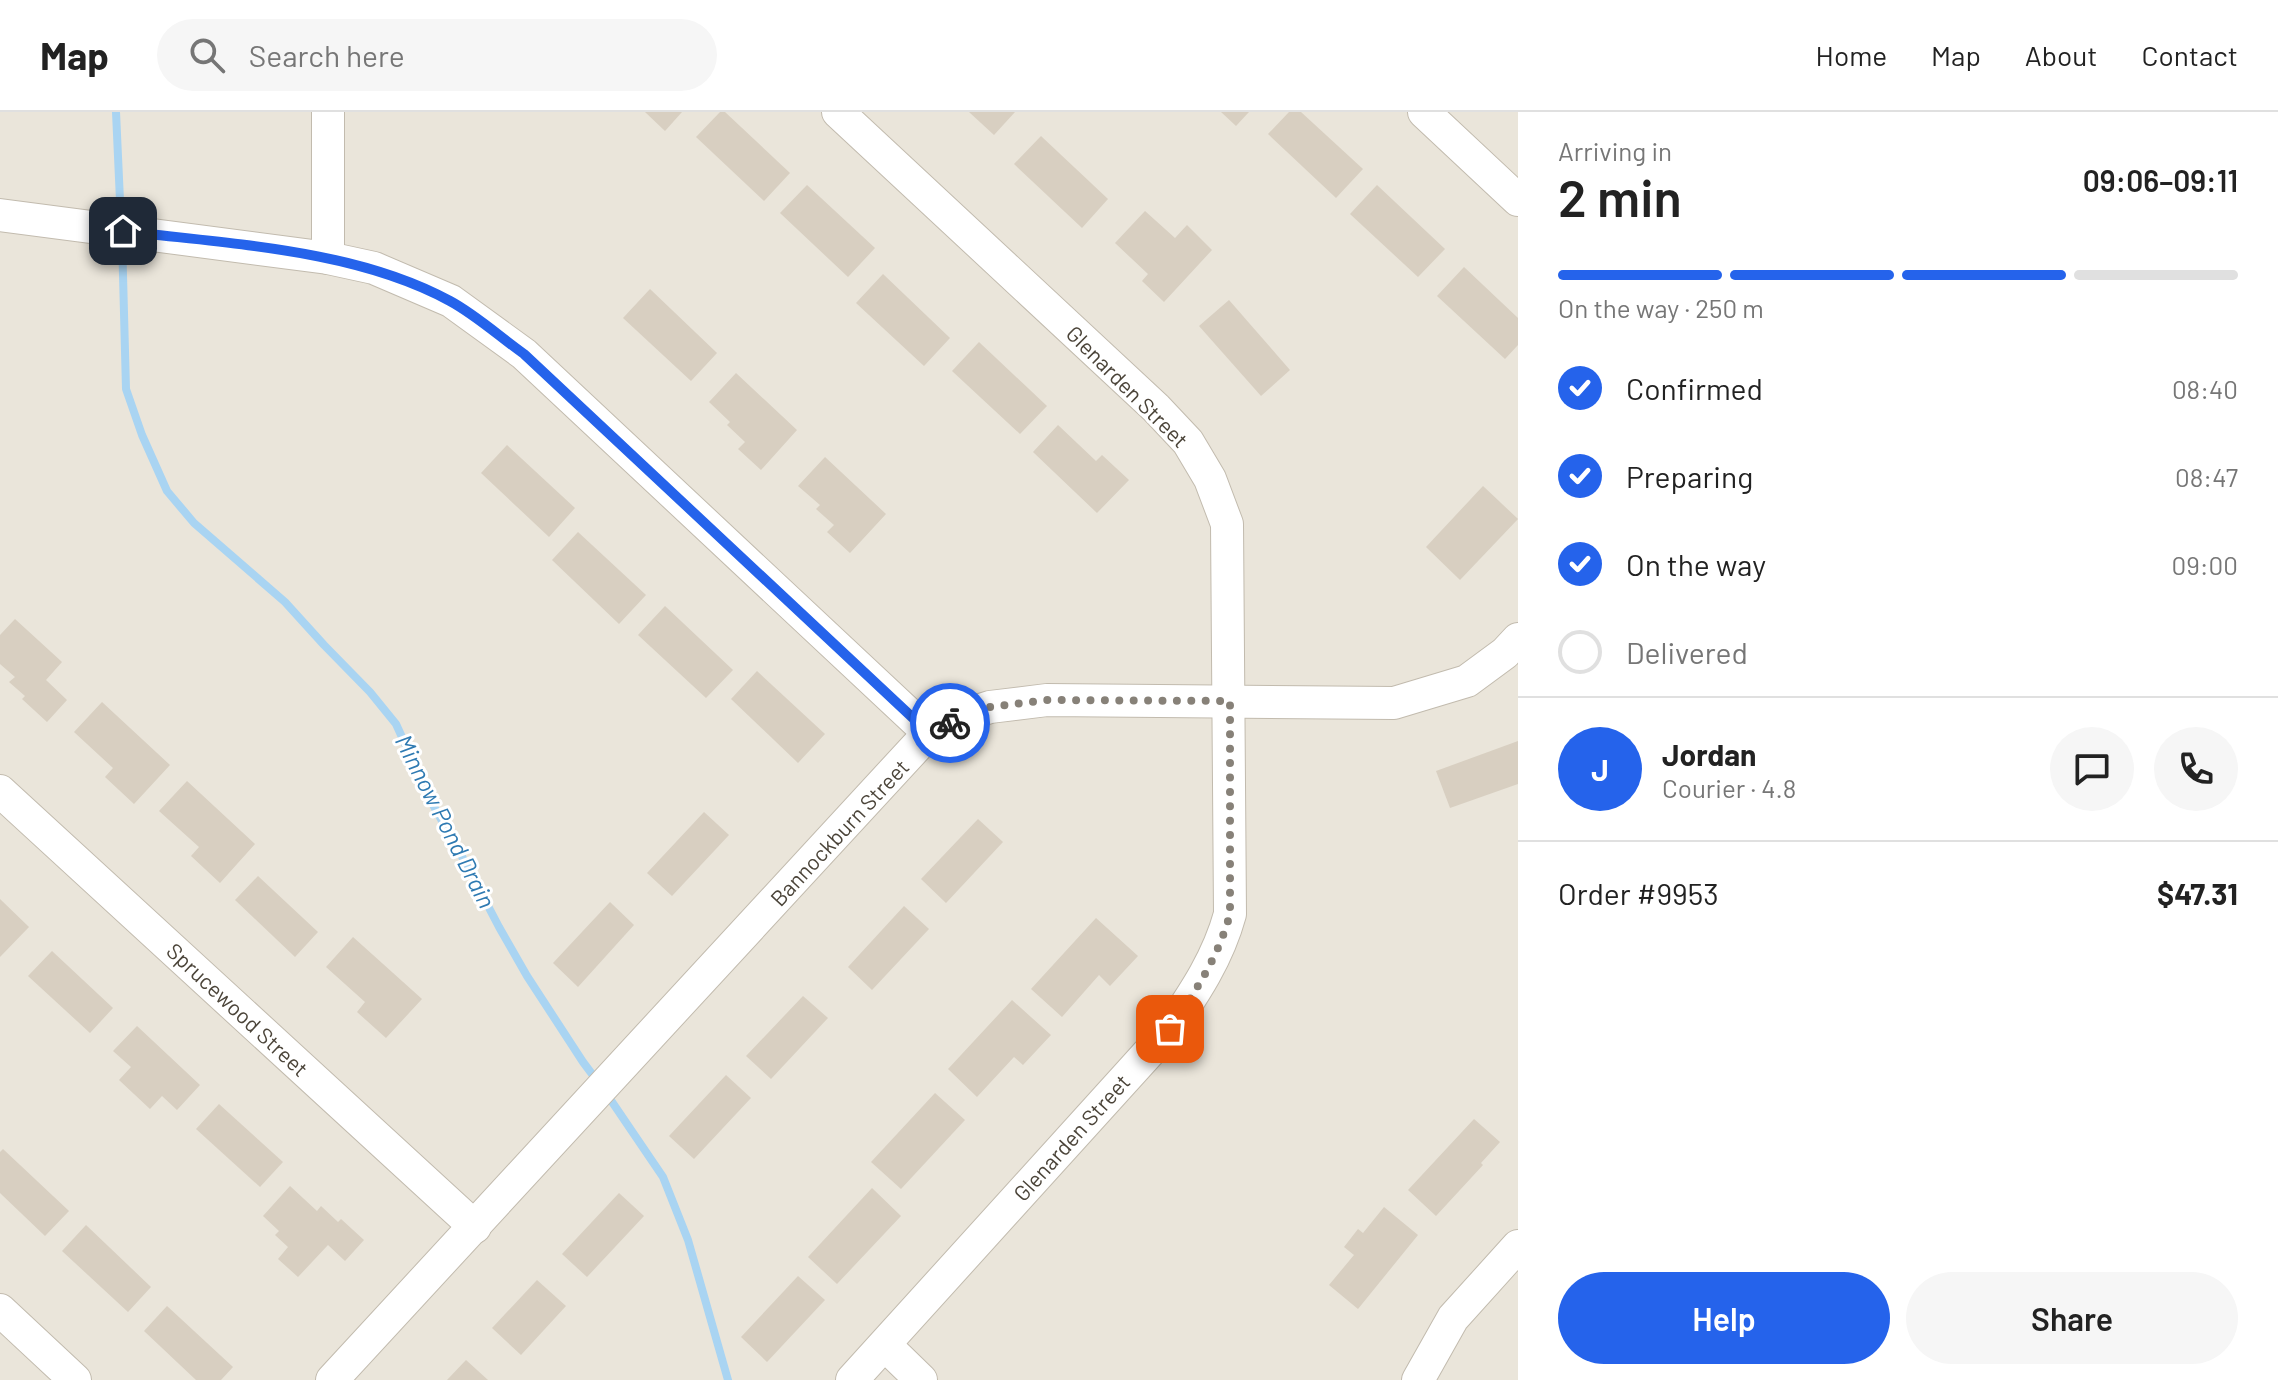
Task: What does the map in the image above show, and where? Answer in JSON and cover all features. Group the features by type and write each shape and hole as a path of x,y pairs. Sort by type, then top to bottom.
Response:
{"street":[{"path":"328,112 328,258"},
{"name":"Glenarden Street","path":"838,112 1145,398 1188,442 1210,479 1227,524 1230,701 1230,914 1224,937 1205,978 1170,1029 852,1380"},
{"path":"1424,112 1518,200"},
{"path":"0,215 328,258 374,268 451,301 524,354 929,733"},
{"name":"Bannockburn Street","path":"332,1380 929,733 965,715 990,707 1047,700 1394,703 1467,681 1505,653 1518,639"},
{"name":"Sprucewood Street","path":"0,791 475,1227"},
{"path":"1418,1380 1453,1318 1518,1246"},
{"path":"0,1310 75,1380"},
{"path":"885,1345 921,1380"}],"shaded area":[{"path":"0,112 1518,112 1518,1380 0,1380"}],"building":[{"path":"645,112 682,112 665,131"},
{"path":"720,112 725,112 790,173 764,201 696,137"},
{"path":"969,112 1015,112 994,135"},
{"path":"1221,112 1249,112 1236,126"},
{"path":"1289,112 1301,112 1363,169 1336,198 1268,134"},
{"path":"1041,136 1108,199 1082,228 1014,164"},
{"path":"807,185 875,248 848,277 780,213"},
{"path":"1377,185 1445,249 1418,277 1350,214"},
{"path":"1145,211 1175,238 1187,225 1212,250 1164,302 1142,281 1148,274 1115,243"},
{"path":"1464,267 1518,318 1518,345 1505,359 1437,296"},
{"path":"883,274 950,338 924,366 856,303"},
{"path":"650,289 717,353 691,381 623,318"},
{"path":"1229,300 1290,370 1261,396 1199,326"},
{"path":"979,342 1047,406 1020,434 952,371"},
{"path":"736,373 797,430 761,470 738,449 745,442 709,402"},
{"path":"1058,425 1096,461 1102,455 1129,480 1097,513 1033,452"},
{"path":"507,445 575,508 549,537 481,473"},
{"path":"825,457 886,514 850,553 827,532 834,525 816,509 820,505 798,486"},
{"path":"1483,486 1518,519 1460,580 1426,547"},
{"path":"578,532 646,595 619,624 552,560"},
{"path":"665,606 733,670 706,698 638,635"},
{"path":"15,619 62,662 46,680 67,700 47,722 22,699 25,696 9,682 15,677 0,664 0,635"},
{"path":"757,671 825,734 798,763 731,699"},
{"path":"102,702 170,765 134,804 105,777 113,768 74,732"},
{"path":"1518,741 1518,784 1450,808 1436,771"},
{"path":"187,781 255,844 220,883 191,856 199,847 159,811"},
{"path":"704,812 729,835 672,896 647,873"},
{"path":"978,819 1003,842 946,903 921,879"},
{"path":"258,876 318,932 295,957 235,900"},
{"path":"0,899 29,927 0,957"},
{"path":"610,902 634,925 578,987 553,963"},
{"path":"904,906 929,929 872,990 848,967"},
{"path":"1096,918 1138,956 1110,986 1099,975 1062,1017 1031,989"},
{"path":"353,937 422,999 386,1038 357,1012 365,1002 326,967"},
{"path":"52,951 113,1008 90,1033 28,976"},
{"path":"803,996 828,1018 771,1079 746,1056"},
{"path":"1012,1000 1051,1035 1023,1065 1014,1057 977,1097 948,1069"},
{"path":"137,1026 200,1085 177,1110 162,1096 150,1109 119,1080 131,1067 113,1051"},
{"path":"726,1075 751,1098 694,1159 669,1136"},
{"path":"935,1093 965,1120 901,1189 871,1162"},
{"path":"219,1104 283,1162 260,1187 196,1129"},
{"path":"1474,1119 1500,1142 1436,1216 1408,1190"},
{"path":"3,1149 69,1211 45,1236 0,1193 0,1152"},
{"path":"290,1186 317,1211 321,1206 364,1240 345,1261 328,1245 298,1277 278,1259 288,1247 275,1235 279,1231 263,1216"},
{"path":"872,1188 901,1216 837,1284 808,1257"},
{"path":"619,1193 644,1216 587,1277 562,1254"},
{"path":"1384,1207 1418,1235 1358,1309 1329,1285 1354,1255 1344,1247 1358,1229 1363,1233"},
{"path":"86,1225 151,1287 128,1312 62,1251"},
{"path":"798,1276 825,1300 767,1362 741,1337"},
{"path":"537,1280 566,1306 521,1355 492,1328"},
{"path":"167,1306 233,1367 221,1380 196,1380 144,1331"},
{"path":"466,1360 488,1380 447,1380"}],"waterway":[{"name":"Minnow Pond Drain","path":"116,112 121,223"},
{"name":"Minnow Pond Drain","path":"122,237 126,389 167,491 194,523 285,602 396,724 432,803 499,927 527,976 598,1082"},
{"name":"Minnow Pond Drain","path":"606,1093 663,1177 688,1240 728,1380"}],"way so far":[{"path":"950,723 990,707 1047,700 1230,701 1230,914 1224,937 1205,978 1170,1029"}],"route":[{"path":"123,231 291,252 351,263 374,268 451,301 524,354 929,733 950,723"}]}
